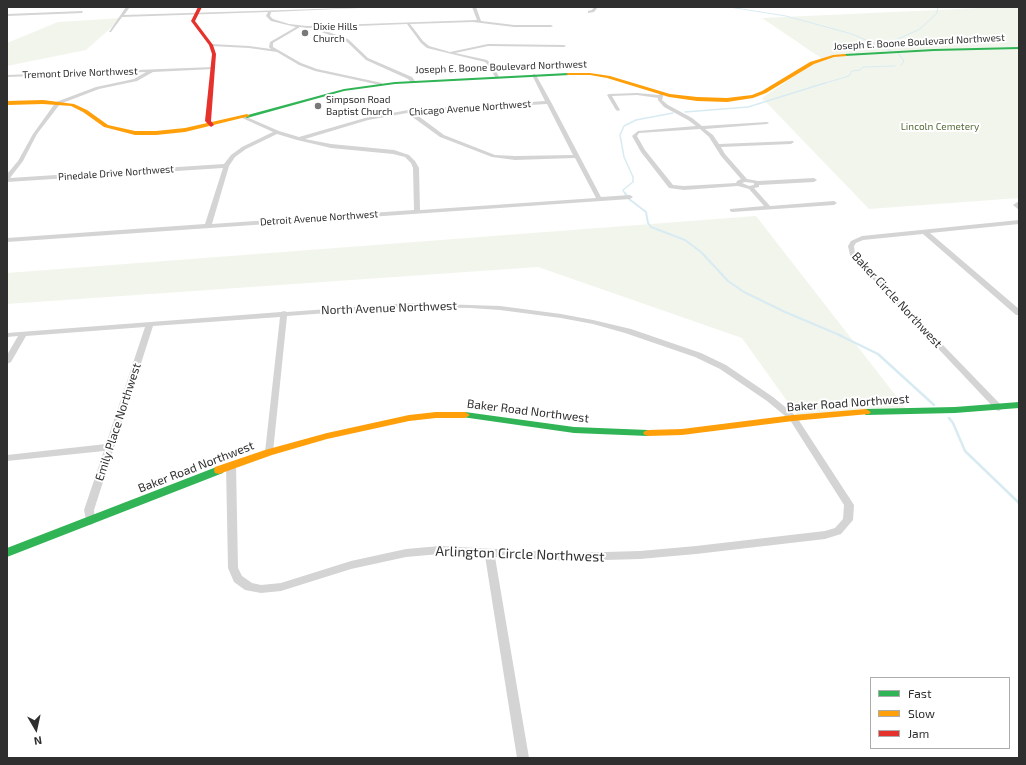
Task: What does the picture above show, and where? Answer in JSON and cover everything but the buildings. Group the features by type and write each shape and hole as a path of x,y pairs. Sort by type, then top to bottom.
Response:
{"main road":[{"path":"198,10 193,21 194,24 211,45 214,54 208,121 211,125"},
{"name":"Joseph E. Boone Boulevard Northwest","path":"7,103 58,103 80,108 106,126 126,132 173,132 211,125 344,90 380,84 534,75 580,74 600,75 661,95 703,99 740,99 764,92 812,64 833,56 934,50 1019,48"},
{"name":"Baker Road Northwest","path":"7,553 231,465 270,452 382,423 436,415 471,415 574,430 635,434 682,432 793,418 866,412 998,408 1019,405"}],"street":[{"path":"110,31 128,7"},
{"path":"121,16 198,10 270,11 380,7"},
{"path":"474,7 479,21"},
{"path":"589,12 593,11 596,7"},
{"path":"657,7 706,7"},
{"path":"270,11 268,16 272,20 299,27 479,21 514,26 551,26"},
{"path":"7,16 82,12"},
{"path":"408,24 424,45 449,53 486,61 491,65 497,77"},
{"path":"249,47 271,43 299,27"},
{"path":"316,27 348,40 367,59 410,78 413,82"},
{"path":"271,43 271,47 300,64 316,70 380,84"},
{"path":"211,45 249,47 278,51"},
{"path":"449,53 488,45 530,47 564,46"},
{"name":"Tremont Drive Northwest","path":"7,76 213,68"},
{"path":"7,179 20,161 35,134 58,103 98,88 135,80 152,71"},
{"path":"534,75 599,198"},
{"path":"618,110 609,96 636,94 661,95 660,100 666,106 690,119 711,136 723,155 745,180"},
{"name":"Chicago Avenue Northwest","path":"299,139 367,119 408,111 549,102"},
{"path":"408,111 442,136 494,156 515,158 577,156"},
{"path":"242,116 277,132 299,139 331,146 394,152 407,156 416,168 417,211"},
{"path":"767,123 638,132 634,136 643,151 671,187 684,188 739,184 751,188 768,207"},
{"path":"208,226 226,166 233,156 244,148 277,132"},
{"path":"717,146 791,142"},
{"name":"Pinedale Drive Northwest","path":"7,179 226,166"},
{"path":"739,184 739,182 745,180 757,183 814,180"},
{"path":"751,188 756,186 757,183"},
{"name":"Detroit Avenue Northwest","path":"7,240 630,197"},
{"path":"732,210 834,203"},
{"path":"1019,203 1016,205 1019,208"},
{"name":"Baker Circle Northwest","path":"998,408 852,254 851,250 853,242 862,238 1019,222"},
{"path":"925,232 1019,313"},
{"name":"North Avenue Northwest","path":"7,335 378,306 439,305 530,311 593,322 628,331 698,355 746,382 793,418"},
{"path":"270,452 284,313"},
{"name":"Emily Place Northwest","path":"90,520 89,510 150,324"},
{"path":"7,362 23,334"},
{"name":"Arlington Circle Northwest","path":"231,465 233,568 238,579 249,587 261,589 281,587 351,565 406,553 440,550 570,557 640,555 802,538 825,535 838,531 848,520 849,505 793,418"},
{"path":"7,458 110,447"},
{"path":"489,553 523,758"}],"green space":[{"name":"Lincoln Cemetery","path":"1019,7 1019,198 869,209 762,98 821,58 762,18"},
{"path":"122,18 86,50 7,66 7,43 58,22"},
{"path":"756,216 907,410 797,415 742,338 538,267 7,304 7,273"}],"waterway":[{"path":"729,7 786,16 852,34 891,51"},
{"path":"879,45 898,39 920,29 937,13 938,7"},
{"path":"898,53 904,61 901,65"},
{"path":"822,84 849,76 852,71 860,70 863,67 895,66"},
{"path":"685,112 748,107 825,83"},
{"path":"625,194 623,190 633,182 633,177 624,157 620,135 624,126 636,120 673,113"},
{"path":"625,193 629,199 646,212 648,223 651,227 685,240 701,252 728,281 744,292 785,312 842,336"},
{"path":"839,335 878,354 934,405"},
{"path":"949,418 953,423 965,451 1019,503"}],"traffic: fast":[{"path":"845,55 934,50 1019,48"},
{"path":"247,116 344,90 395,83 568,74"},
{"path":"866,412 955,410 1019,405"},
{"path":"465,415 574,430 648,433"},
{"path":"7,553 219,470"}],"traffic: slow":[{"path":"568,74 590,74 608,77 669,95 697,99 727,100 753,96 764,92 812,63 833,56 845,55"},
{"path":"7,103 43,102 72,105 85,111 106,126 135,133 156,133 185,130 247,116"},
{"path":"648,433 682,432 793,418 866,412"},
{"path":"219,470 269,452 327,436 409,418 436,415 465,415"}],"traffic: jam":[{"path":"200,7 193,21 211,45 214,54 208,121 211,125"}],"place":[{"name":"Dixie Hills Church","path":"305,33"},
{"name":"Simpson Road Baptist Church","path":"318,106"}]}
